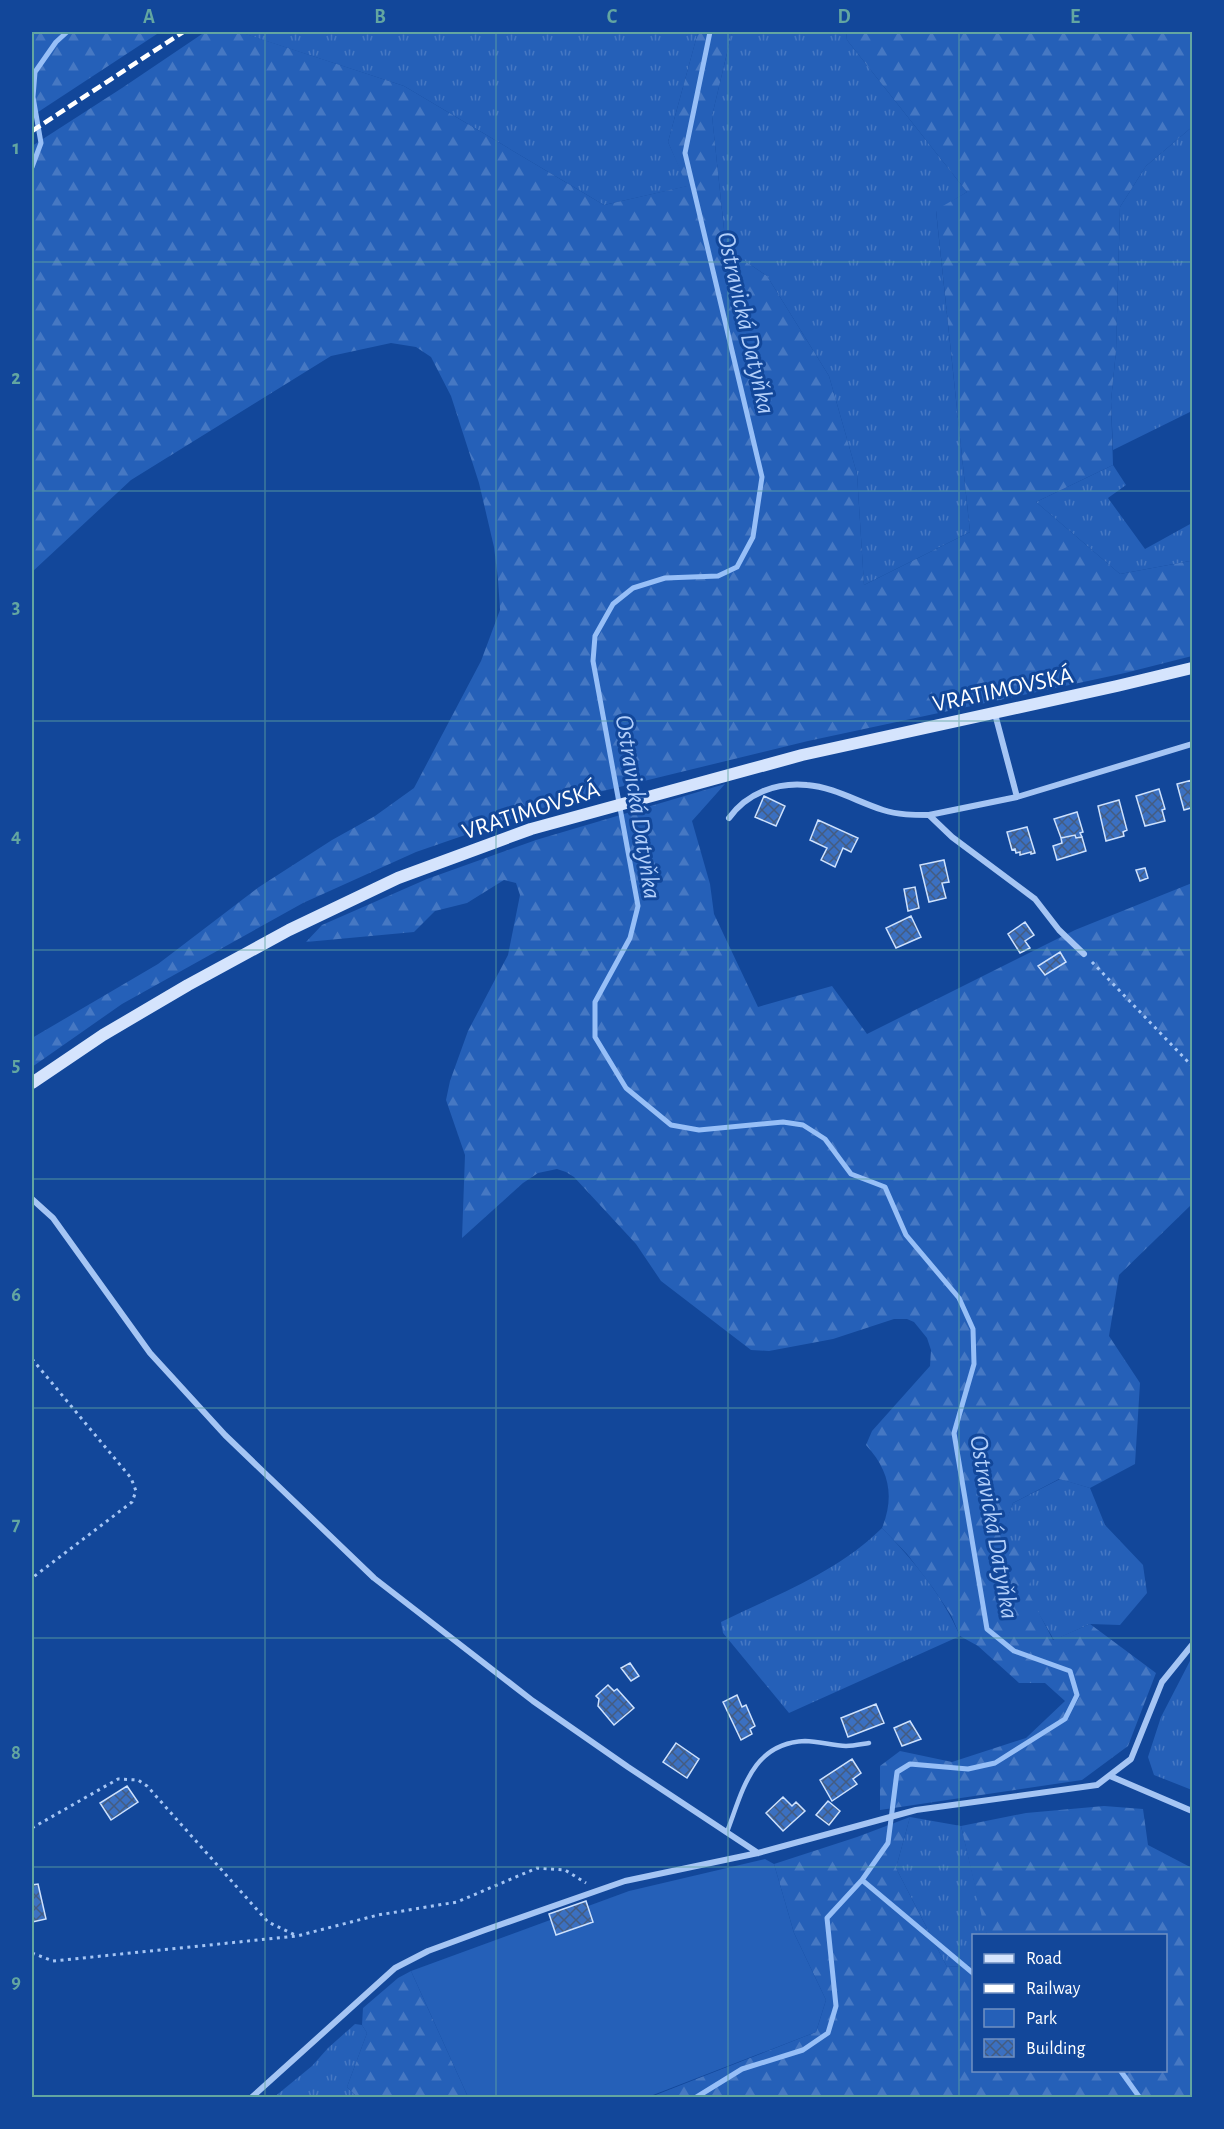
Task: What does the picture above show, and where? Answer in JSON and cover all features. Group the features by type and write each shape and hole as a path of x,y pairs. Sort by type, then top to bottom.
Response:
{"main road":[{"name":"VRATIMOVSKÁ","path":"32,1083 103,1035 188,984 289,930 399,878 531,829 802,755 995,714 1192,668"}],"street":[{"path":"995,714 1017,797"},
{"path":"729,818 736,808 755,794 786,786 807,785 884,811 929,815 1017,797 1192,744"},
{"path":"929,815 952,837 1035,899 1059,930 1084,954"},
{"path":"32,1199 53,1218 150,1353 225,1435 374,1578 533,1701 758,1853"},
{"path":"251,2097 395,1968 428,1951 625,1881 758,1853 916,1810 1097,1785 1131,1759 1162,1682 1192,1645"},
{"path":"1110,1776 1192,1811"}],"lane":[{"path":"727,1832 750,1772 762,1756 786,1743 804,1741 846,1746 870,1743"}],"path":[{"path":"1084,954 1192,1066"},
{"path":"32,1359 131,1478 136,1491 132,1502 32,1578"},
{"path":"32,1828 118,1779 138,1780 147,1786 268,1922 297,1936"},
{"path":"32,1953 53,1962 297,1936 378,1915 457,1902 537,1869 565,1870 598,1890"}],"green space":[{"path":"32,32 160,32 32,116"},
{"path":"205,32 248,32 246,34 404,86 604,205 687,186 668,142 698,32 732,32 712,116 726,248 767,276 829,376 857,474 864,585 970,532 936,210 967,192 847,40 846,32 1192,32 1192,127 1146,166 1120,207 1116,351 1111,401 1113,465 1036,502 1120,574 1190,561 1192,564 1192,656 1125,673 808,741 566,800 416,852 303,903 122,1004 32,1067 32,1038 158,964 259,887 332,840 375,816 414,788 481,661 500,610 494,547 479,483 451,396 431,357 416,347 391,343 331,356 131,480 32,572 32,146"},
{"path":"248,32 698,32 668,142 688,186 604,205 404,86 245,34"},
{"path":"732,32 846,32 847,40 967,192 936,211 970,532 864,585 857,474 829,376 767,276 726,248 712,116"},
{"path":"1192,127 1192,411 1113,450 1111,401 1116,351 1120,207 1146,166"},
{"path":"1113,465 1126,485 1108,498 1145,549 1192,523 1192,564 1190,561 1120,574 1036,502"},
{"path":"725,784 692,821 710,884 714,914 758,1007 832,986 867,1034 1075,930 1192,883 1192,1204 1119,1275 1109,1336 1140,1383 1135,1464 1090,1488 1059,1479 1013,1503 999,1543 1017,1545 1037,1566 1027,1590 1053,1640 1090,1624 1156,1673 1128,1746 1082,1780 880,1810 880,1766 900,1751 952,1762 1026,1738 1065,1701 1045,1683 1019,1683 978,1646 960,1636 951,1615 933,1588 907,1554 882,1528 888,1505 888,1484 880,1464 866,1445 872,1431 930,1366 931,1350 927,1338 914,1322 907,1319 894,1319 833,1339 769,1351 751,1350 661,1281 636,1244 574,1177 557,1169 538,1173 523,1183 462,1238 465,1155 446,1100 450,1081 468,1031 508,955 520,895 516,883 504,880 467,903 435,911 414,932 306,942 322,925 427,879 536,840"},
{"path":"1060,1479 1090,1488 1105,1525 1143,1565 1147,1593 1120,1625 1090,1624 1054,1640 998,1543 1013,1503"},
{"path":"882,1528 926,1578 945,1606 960,1636 789,1713 723,1633 721,1622 826,1570 865,1544"},
{"path":"1192,1657 1192,1790 1154,1775 1148,1757 1161,1717"},
{"path":"1104,1806 1143,1809 1148,1845 1192,1868 1192,2097 648,2098 816,2032 826,2000 794,1933 774,1864 910,1817 896,1868 947,1967 972,1965 972,2072 1167,2072 1167,1934 987,1934 961,1826 1026,1813"},
{"path":"910,1817 961,1826 987,1934 972,1934 972,1965 947,1967 896,1868"},
{"path":"765,1859 774,1864 794,1933 826,2000 816,2032 648,2097 468,2097 411,1971 629,1891"},
{"path":"411,1971 468,2097 357,2097 347,2087 367,2033 362,2025 363,2008 398,1978"},
{"path":"355,2024 362,2025 367,2033 347,2087 357,2097 273,2098 312,2066"}],"building":[{"path":"1192,780 1192,813 1191,808 1184,810 1177,784"},
{"path":"1159,789 1165,809 1162,810 1165,821 1145,826 1136,796"},
{"path":"764,796 785,806 776,826 755,817"},
{"path":"1119,800 1127,830 1123,832 1124,836 1106,841 1098,806"},
{"path":"1077,812 1083,832 1080,833 1082,837 1076,838 1075,835 1061,838 1054,819"},
{"path":"818,820 858,838 851,852 843,848 835,867 821,860 827,848 810,840"},
{"path":"1027,827 1035,853 1020,855 1020,852 1016,853 1015,849 1012,850 1007,832"},
{"path":"1075,835 1076,838 1082,837 1086,851 1057,860 1053,846 1062,843 1061,838"},
{"path":"944,860 949,882 942,883 946,898 929,902 920,865"},
{"path":"1145,868 1148,878 1140,881 1136,870"},
{"path":"915,887 919,908 908,911 904,889"},
{"path":"911,916 921,937 896,948 886,928"},
{"path":"1025,922 1034,935 1025,941 1030,948 1020,953 1008,934"},
{"path":"1060,952 1066,962 1045,975 1038,966"},
{"path":"630,1663 639,1676 631,1681 621,1668"},
{"path":"608,1685 614,1691 617,1689 634,1708 614,1725 598,1706 599,1699 596,1696"},
{"path":"737,1695 742,1707 746,1705 755,1726 750,1729 752,1734 741,1740 723,1702"},
{"path":"876,1704 884,1723 848,1737 841,1718"},
{"path":"910,1721 921,1739 902,1746 894,1728"},
{"path":"676,1743 699,1759 687,1778 663,1762"},
{"path":"852,1759 861,1773 853,1779 857,1784 832,1801 820,1780"},
{"path":"127,1786 138,1802 111,1820 100,1803"},
{"path":"783,1797 792,1806 796,1802 805,1811 783,1831 766,1813"},
{"path":"828,1801 840,1811 829,1825 816,1815"},
{"path":"38,1884 46,1919 32,1922 32,1885"},
{"path":"586,1901 593,1922 556,1935 549,1914"}],"waterway":[{"path":"32,167 41,143 33,97 35,72 56,42 67,32"},
{"name":"Ostravická Datyňka","path":"695,2098 742,2069 803,2050 828,2033 836,2006 827,1918 862,1880 888,1843 897,1772 910,1764 968,1769 995,1763 1065,1719 1077,1695 1070,1671 1014,1651 987,1629 954,1433 974,1364 973,1329 959,1298 906,1235 885,1187 851,1174 825,1139 803,1125 783,1122 699,1130 671,1125 626,1088 595,1037 595,1002 630,938 638,906 593,661 595,636 613,604 633,588 665,578 718,576 737,567 753,537 762,477 685,153 710,32"},
{"path":"862,1880 972,1972"},
{"path":"1121,2072 1140,2098"}],"railway":[{"path":"32,131 183,32"}]}
